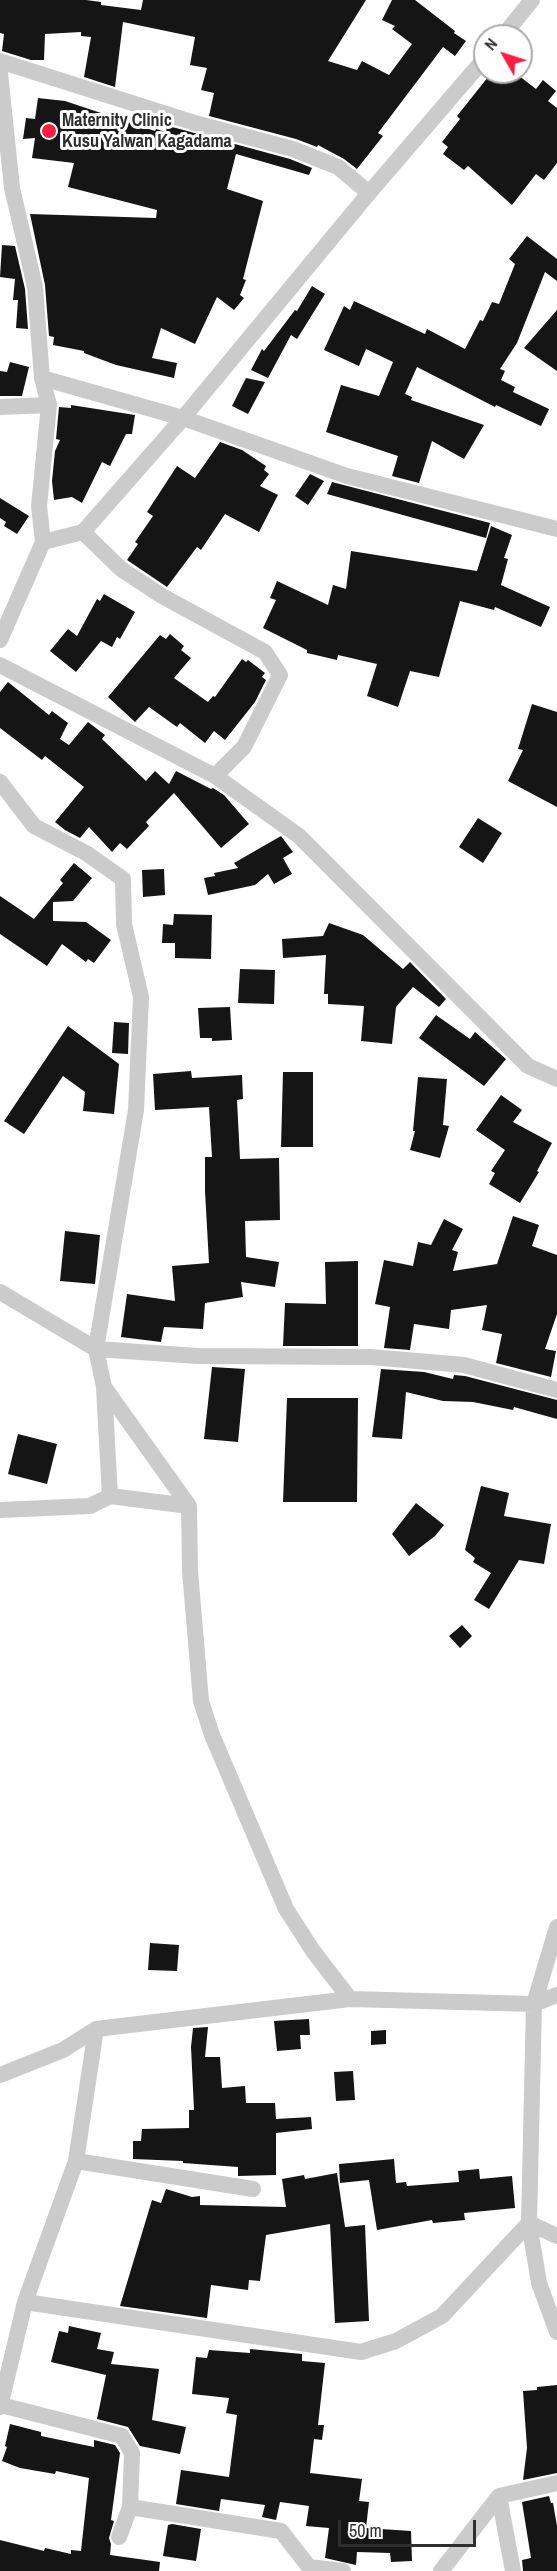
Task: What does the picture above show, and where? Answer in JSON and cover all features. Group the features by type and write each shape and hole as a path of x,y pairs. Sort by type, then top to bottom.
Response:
{"street":[{"path":"513,24 532,0"},
{"path":"0,61 195,123 293,149 338,167 369,193"},
{"path":"43,542 83,532 183,418 473,71"},
{"path":"0,73 12,188 35,287 42,378 49,405 39,506 43,542 0,640"},
{"path":"42,378 183,418 347,476 557,529"},
{"path":"0,407 49,405"},
{"path":"83,532 129,575 162,596 265,652 280,675 244,747 215,776"},
{"path":"0,665 215,776 300,836 528,1066 557,1079"},
{"path":"0,782 34,826 86,853 123,879 124,924 141,997 136,1110 96,1349 104,1387 110,1496"},
{"path":"0,1292 96,1349 198,1356 370,1357 464,1365 557,1390"},
{"path":"104,1387 189,1506 190,1570 201,1701 212,1736 286,1909 313,1952 350,1999"},
{"path":"0,1510 90,1506 110,1496 189,1506"},
{"path":"557,1927 534,2004 529,2223 539,2283 557,2332"},
{"path":"0,2075 63,2050 96,2029 350,1999 534,2004 557,1995"},
{"path":"96,2029 76,2161 25,2302 0,2406 122,2436 132,2453 129,2507 118,2537"},
{"path":"76,2161 253,2189"},
{"path":"529,2223 557,2236"},
{"path":"25,2302 361,2352 396,2341 442,2316 529,2223"},
{"path":"441,2571 498,2496 557,2483"},
{"path":"498,2496 513,2571"},
{"path":"129,2507 281,2531 309,2567 343,2571"}],"building":[{"path":"0,0 86,0 101,2 101,5 141,10 143,0 366,0 328,61 357,70 362,61 389,75 412,44 392,29 395,26 382,20 392,0 415,0 466,41 455,56 443,47 378,133 383,136 357,169 318,145 317,147 296,139 209,116 214,93 201,90 207,68 190,65 195,37 123,22 115,87 84,77 91,37 81,36 81,32 45,34 44,60 31,60 2,51 4,34 0,33"},
{"path":"543,80 556,91 548,101 557,108 557,163 544,180 536,174 512,205 468,166 464,170 443,154 448,147 442,142 460,119 457,116 482,84 530,84 536,89"},
{"path":"38,98 65,101 155,131 156,129 166,132 167,126 176,128 290,159 312,168 309,175 236,154 227,189 263,201 243,279 246,280 240,295 244,298 234,310 217,297 195,344 161,328 152,358 177,363 174,378 116,365 84,353 84,351 53,345 54,337 49,336 45,285 30,214 156,218 157,210 68,187 74,163 32,158 35,138 23,139 26,118 35,119"},
{"path":"527,236 557,259 557,281 545,272 517,343 500,369 505,371 501,380 515,387 513,392 549,409 541,426 496,405 495,407 417,367 405,394 412,397 411,400 484,425 464,459 432,441 419,483 392,476 398,456 326,432 341,385 379,396 393,362 366,349 359,366 324,350 344,306 350,310 354,301 425,334 427,329 465,349 492,302 499,304 515,264 509,259"},
{"path":"2,245 15,246 25,289 28,329 16,328 18,300 13,300 15,279 0,277"},
{"path":"312,286 325,294 297,339 291,335 268,378 251,370 262,349 264,351 295,310 297,311"},
{"path":"557,310 557,371 524,348"},
{"path":"10,362 29,367 22,396 0,396 0,371 7,372"},
{"path":"246,378 265,382 248,414 232,406"},
{"path":"71,405 135,415 132,434 126,434 110,466 102,462 82,503 72,497 54,500 52,481 55,451 60,440 56,439 59,407 71,408"},
{"path":"220,442 242,450 266,466 264,470 269,474 260,486 278,495 259,532 225,514 201,550 197,547 167,587 127,560 138,544 135,542 153,516 147,512 177,466 195,478"},
{"path":"310,474 324,481 308,505 295,496"},
{"path":"332,482 490,523 486,538 327,494"},
{"path":"0,498 29,516 17,534 4,526 6,522 0,518"},
{"path":"491,526 512,535 504,558 508,559 501,585 550,607 541,627 495,607 494,610 460,601 439,677 410,671 398,707 367,696 377,664 338,655 337,660 307,653 307,650 263,628 276,600 270,598 277,581 328,605 333,585 346,589 351,551 477,571"},
{"path":"104,594 135,612 120,639 117,637 112,647 101,641 76,672 50,651 68,629 77,636 97,599 100,601"},
{"path":"170,634 184,646 181,650 191,658 174,678 208,702 213,696 215,697 242,659 246,662 248,660 265,673 262,677 266,680 255,702 225,740 214,731 205,743 180,723 177,727 149,707 135,722 108,697 160,635 166,639"},
{"path":"8,682 49,715 52,711 68,723 60,739 69,745 88,722 105,735 102,739 146,781 155,771 169,784 176,771 224,795 249,824 221,848 174,793 146,822 149,826 127,849 120,843 112,852 89,827 80,838 65,830 55,822 84,787 45,756 42,760 0,728 0,692"},
{"path":"532,704 557,712 557,807 508,781 523,750 518,749"},
{"path":"478,818 502,833 483,863 459,847"},
{"path":"281,836 293,852 283,858 292,874 274,884 268,874 255,885 208,895 204,878 215,876 214,873 238,868 234,863"},
{"path":"74,863 92,878 73,901 53,902 53,921 86,922 111,940 94,963 88,959 86,962 62,944 47,966 0,934 0,896 34,919 63,883 60,880"},
{"path":"164,869 165,895 143,897 142,870"},
{"path":"174,914 212,915 211,959 175,958 175,943 162,943 163,924 173,925"},
{"path":"329,923 363,935 403,969 410,962 446,999 439,1007 413,987 396,1007 392,1044 361,1041 364,1006 328,1004 328,994 324,994 326,955 283,958 282,939 323,936"},
{"path":"240,969 275,970 274,1004 238,1003"},
{"path":"230,1007 232,1040 212,1041 212,1038 200,1038 198,1008"},
{"path":"436,1015 470,1039 475,1032 506,1059 484,1086 419,1038"},
{"path":"114,1022 129,1023 128,1054 112,1053"},
{"path":"68,1026 119,1064 114,1114 83,1111 85,1092 63,1076 24,1134 4,1121"},
{"path":"191,1071 192,1078 242,1075 243,1099 237,1100 240,1159 279,1158 280,1220 245,1221 246,1257 279,1262 275,1287 241,1282 243,1297 205,1303 203,1329 164,1327 161,1342 121,1337 127,1294 175,1301 172,1266 209,1263 205,1157 212,1157 209,1107 155,1110 153,1074"},
{"path":"283,1072 313,1072 313,1147 281,1147"},
{"path":"418,1077 447,1079 443,1125 449,1126 440,1158 410,1150 415,1131 413,1131"},
{"path":"501,1095 522,1110 513,1122 552,1143 537,1171 539,1172 520,1203 489,1184 495,1173 491,1171 505,1150 476,1130"},
{"path":"513,1216 539,1225 532,1246 557,1255 557,1314 545,1349 556,1351 551,1377 496,1363 502,1334 482,1330 487,1305 451,1310 449,1329 414,1324 410,1350 384,1348 390,1307 375,1304 384,1260 413,1266 418,1242 431,1245 444,1219 463,1229 452,1250 458,1252 453,1271 497,1264"},
{"path":"65,1231 100,1235 95,1284 60,1281"},
{"path":"358,1261 358,1346 283,1346 285,1303 326,1304 325,1262"},
{"path":"212,1367 245,1369 238,1442 204,1439"},
{"path":"381,1369 424,1372 453,1379 454,1375 465,1376 557,1400 557,1419 514,1407 513,1410 473,1402 443,1401 406,1392 402,1439 372,1437"},
{"path":"287,1398 358,1398 357,1502 283,1502"},
{"path":"18,1434 57,1444 47,1484 8,1474"},
{"path":"481,1486 509,1493 504,1516 551,1524 544,1564 519,1560 489,1609 474,1600 491,1573 473,1562 475,1558 465,1550"},
{"path":"416,1503 444,1525 435,1536 409,1556 392,1534"},
{"path":"462,1625 472,1636 460,1648 449,1636"},
{"path":"150,1943 179,1945 177,1971 148,1970"},
{"path":"309,2019 310,2035 300,2035 301,2049 277,2051 274,2021"},
{"path":"208,2027 205,2057 220,2057 222,2088 245,2086 246,2103 275,2103 276,2119 311,2117 312,2129 276,2133 276,2175 238,2176 238,2167 183,2163 183,2161 133,2159 133,2141 141,2141 142,2129 189,2128 189,2110 194,2110 191,2047 193,2028"},
{"path":"386,2030 386,2044 371,2045 371,2031"},
{"path":"353,2071 355,2100 336,2101 334,2072"},
{"path":"394,2159 396,2183 406,2182 407,2186 459,2182 458,2171 479,2169 480,2179 512,2176 515,2208 464,2213 465,2220 433,2223 432,2220 377,2230 369,2180 340,2183 339,2164"},
{"path":"337,2173 345,2227 365,2225 369,2321 335,2323 330,2224 266,2235 260,2281 249,2280 248,2290 211,2285 207,2318 120,2306 152,2200 161,2203 166,2189 192,2197 200,2196 200,2205 286,2207 282,2179 304,2175 305,2179"},
{"path":"69,2326 101,2333 97,2349 114,2352 111,2364 159,2369 152,2420 186,2427 180,2454 140,2446 128,2427 97,2419 106,2375 51,2362 59,2331 68,2333"},
{"path":"250,2349 302,2354 302,2361 325,2363 318,2425 324,2425 322,2440 314,2439 310,2473 362,2479 359,2501 369,2502 366,2528 411,2531 412,2561 391,2562 390,2553 357,2552 356,2565 325,2558 329,2528 306,2526 309,2506 280,2502 276,2520 262,2517 265,2505 221,2499 219,2511 176,2504 181,2470 229,2477 237,2415 226,2413 229,2398 192,2394 196,2357 207,2358 209,2350 250,2353"},
{"path":"557,2385 557,2473 523,2480 527,2448 523,2391"},
{"path":"10,2424 41,2432 41,2436 94,2447 94,2440 115,2445 120,2453 111,2520 114,2521 109,2538 110,2555 160,2562 159,2571 0,2571 0,2540 44,2551 45,2548 71,2554 71,2550 81,2551 89,2478 56,2471 55,2474 20,2468 2,2461 7,2447 5,2446"},
{"path":"549,2496 553,2503 557,2526 557,2571 523,2571 522,2560 531,2558 522,2502"},
{"path":"168,2525 201,2529 196,2561 163,2556"}],"place":[{"name":"Maternity Clinic Kusu Yalwan Kagadama","path":"49,131"}]}
